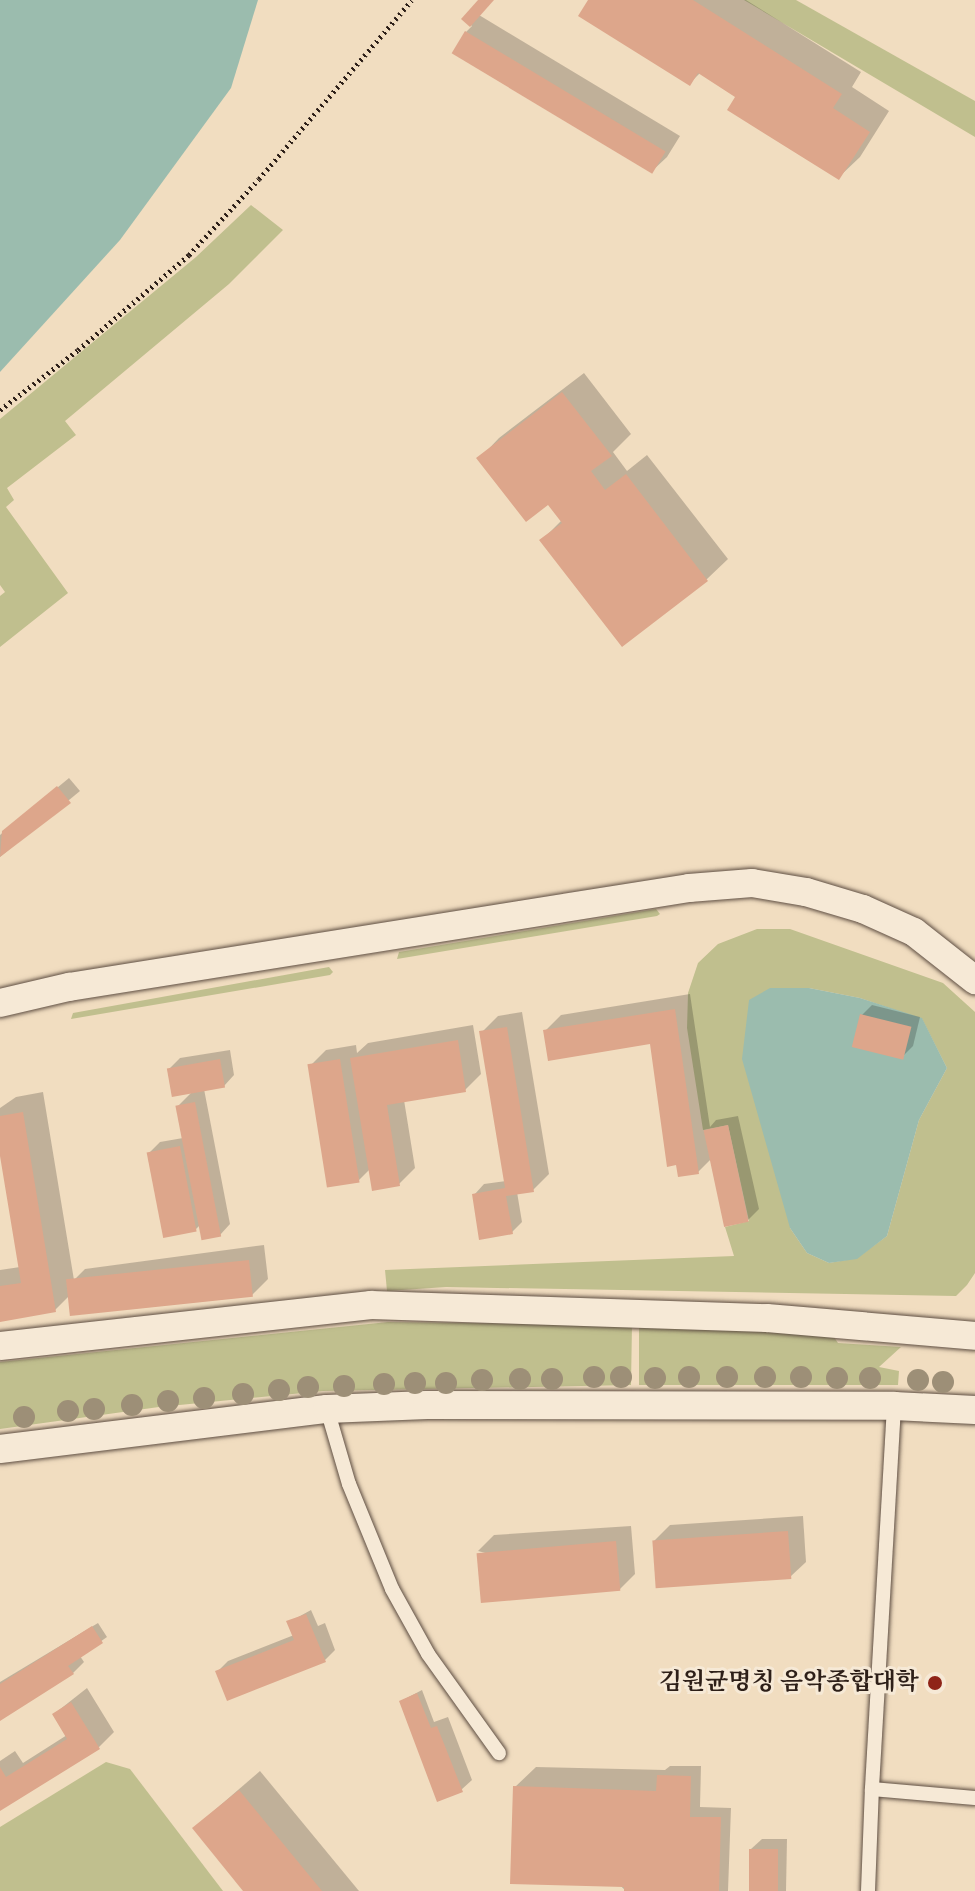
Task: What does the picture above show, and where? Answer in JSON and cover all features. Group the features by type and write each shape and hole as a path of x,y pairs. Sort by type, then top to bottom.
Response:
{"street":[{"path":"0,1003 116,980 689,888 752,883 806,892 863,909 914,932 975,980"},
{"path":"0,1346 371,1305 767,1318 975,1336"},
{"path":"0,1449 327,1409 612,1404 894,1406 975,1410"}],"lane":[{"path":"868,1891 894,1406"},
{"path":"327,1409 349,1484 392,1589 428,1654 499,1753"},
{"path":"872,1789 975,1798"}],"path":[{"path":"0,410 189,255 412,0"}],"shaded area":[{"path":"0,0 258,0 231,88 120,240 0,372"},
{"path":"744,0 796,0 975,101 975,137"},
{"path":"251,205 283,230 229,284 65,421 76,435 7,488 14,500 6,507 68,593 0,647 0,596 5,592 0,585 0,419 196,257"},
{"path":"656,909 660,914 657,916 397,959 399,952"},
{"path":"757,929 790,929 943,983 975,1012 975,1273 967,1285 956,1296 446,1287 387,1291 385,1270 734,1256 725,1227 749,1221 728,1125 703,1130 687,1028 688,993 698,963 718,944","holes":["809,988 860,998 922,1019 947,1068 919,1120 887,1236 857,1258 829,1263 807,1253 790,1228"]},
{"path":"329,967 333,972 330,975 71,1019 73,1013"},
{"path":"770,988 809,988 860,998 922,1018 947,1068 919,1120 887,1236 857,1259 829,1263 807,1253 790,1228 742,1059 749,1000"},
{"path":"388,1322 632,1325 631,1385 323,1391 159,1407 0,1429 0,1362"},
{"path":"639,1325 832,1334 838,1343 901,1347 879,1367 899,1371 898,1385 639,1385"},
{"path":"106,1762 130,1769 223,1891 0,1891 0,1827"}],"building":[{"path":"478,0 494,0 470,27 461,19"},
{"path":"588,0 693,0 842,94 833,108 870,132 839,180 727,110 735,97 698,73 690,86 578,16"},
{"path":"465,31 666,152 652,174 452,53"},
{"path":"562,392 612,456 591,471 605,490 626,474 708,581 622,647 539,540 562,523 548,505 526,522 476,458"},
{"path":"57,786 71,803 0,857 2,831"},
{"path":"675,1009 699,1174 678,1177 676,1165 667,1167 650,1044 548,1061 543,1030"},
{"path":"860,1014 911,1027 903,1060 852,1047"},
{"path":"507,1027 534,1192 506,1196 513,1234 479,1240 472,1194 505,1188 479,1031"},
{"path":"458,1040 466,1092 387,1105 400,1186 372,1191 350,1058"},
{"path":"220,1059 225,1088 172,1097 167,1068"},
{"path":"340,1059 360,1182 327,1188 307,1064"},
{"path":"195,1102 221,1236 202,1240 175,1106"},
{"path":"23,1112 56,1312 0,1322 0,1286 21,1283 0,1156 0,1116"},
{"path":"728,1125 749,1222 724,1227 704,1130"},
{"path":"180,1146 197,1231 163,1238 147,1152"},
{"path":"249,1260 253,1297 70,1316 66,1279"},
{"path":"788,1531 791,1579 656,1588 652,1540"},
{"path":"616,1541 620,1591 481,1603 477,1553"},
{"path":"306,1614 326,1662 227,1701 215,1671 294,1640 286,1621"},
{"path":"92,1626 103,1643 68,1666 74,1674 0,1721 0,1684"},
{"path":"417,1693 431,1728 437,1726 463,1792 437,1802 399,1701"},
{"path":"71,1702 100,1749 0,1811 0,1767 6,1777 67,1739 52,1714"},
{"path":"657,1775 691,1776 690,1817 721,1817 719,1891 624,1891 624,1887 510,1884 513,1786 656,1791"},
{"path":"239,1790 322,1891 243,1891 192,1828"},
{"path":"749,1849 778,1849 778,1891 749,1891"}],"place":[{"name":"김원균명칭 음악종합대학","path":"935,1683"}]}
